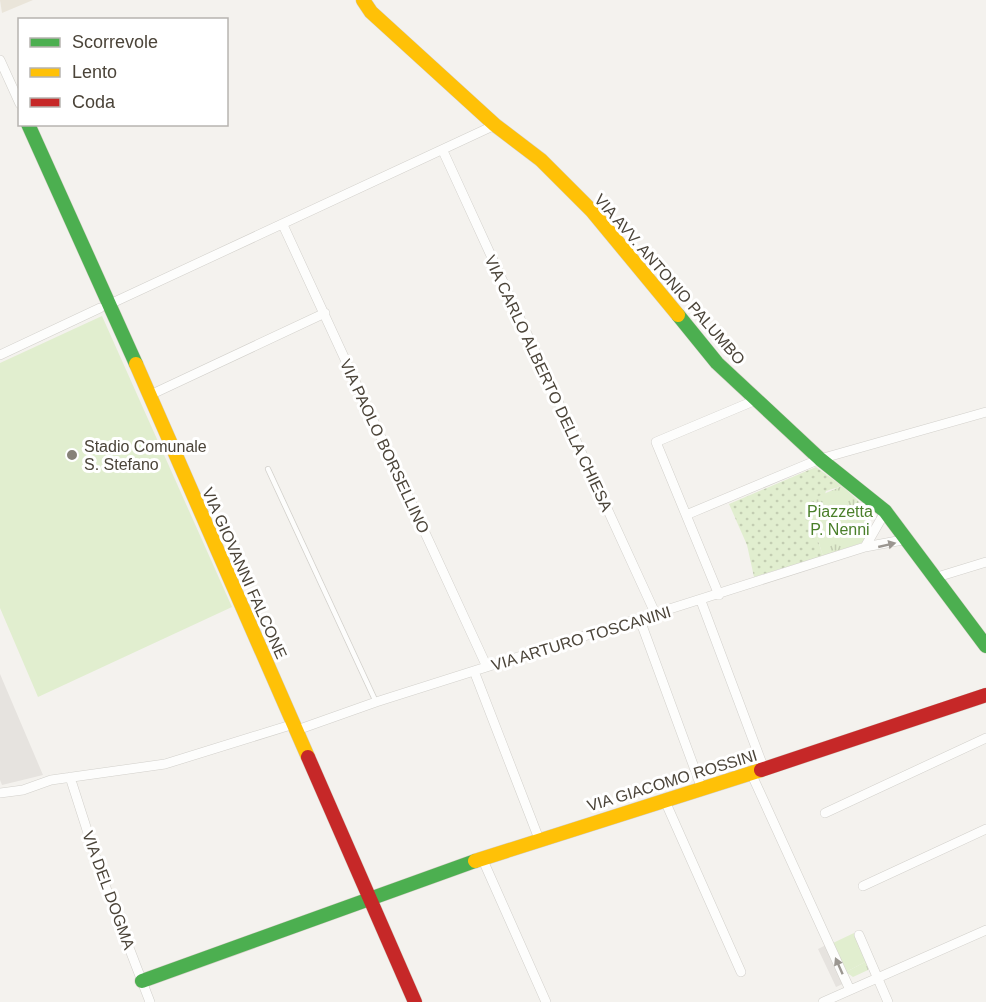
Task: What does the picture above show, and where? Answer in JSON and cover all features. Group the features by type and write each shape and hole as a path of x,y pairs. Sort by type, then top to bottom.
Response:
{"street":[{"name":"VIA AVV. ANTONIO PALUMBO","path":"363,0 371,12 495,125 541,160 592,211 717,363 820,459 885,512 986,646"},
{"path":"0,60 18,100"},
{"path":"0,355 495,125"},
{"name":"VIA GIOVANNI FALCONE","path":"29,126 105,306 148,396 415,1002"},
{"name":"VIA CARLO ALBERTO DELLA CHIESA","path":"443,151 656,615"},
{"name":"VIA PAOLO BORSELLINO","path":"283,225 487,667"},
{"path":"148,396 325,314"},
{"path":"719,595 656,442 756,400"},
{"path":"686,515 820,459 986,412"},
{"path":"865,547 885,512"},
{"name":"VIA ARTURO TOSCANINI","path":"0,794 70,777 165,764 376,702 701,601 865,547 908,540"},
{"path":"934,578 986,562"},
{"path":"701,601 758,771 850,990"},
{"path":"640,620 702,789"},
{"path":"474,671 539,839"},
{"name":"VIA GIACOMO ROSSINI","path":"142,981 368,897 482,858 758,771 986,695"},
{"path":"825,813 986,738"},
{"name":"VIA DEL DOGMA","path":"70,777 103,880 150,1002"},
{"path":"665,801 741,972"},
{"path":"863,886 986,829"},
{"path":"482,858 546,1002"},
{"path":"823,1002 986,930"},
{"path":"859,935 888,1002"}],"lane":[{"path":"268,469 376,702"}],"shaded area":[{"path":"0,0 33,0 2,13"},
{"path":"0,674 43,775 2,785 0,780"},
{"path":"828,944 845,983 836,987 818,949"}],"green space":[{"name":"Stadio Comunale S. Stefano","path":"102,316 232,607 38,697 0,608 0,363"},
{"path":"816,467 842,486 826,491 814,528 823,556 754,577 747,545 729,504"},
{"name":"Piazzetta P. Nenni","path":"842,486 865,510 868,517 868,533 864,542 823,556 814,528 812,499"},
{"path":"854,933 867,961 846,972 833,943"},
{"path":"867,961 868,970 853,977 846,972"}],"traffic: fast":[{"path":"29,126 136,364"},
{"path":"678,315 717,363 820,459 885,511 986,646"},
{"path":"142,981 475,861"}],"traffic: slow":[{"path":"363,0 371,12 495,125 541,160 592,211 678,315"},
{"path":"136,364 308,757"},
{"path":"475,861 761,770"}],"traffic: jam":[{"path":"761,770 986,695"},
{"path":"308,757 415,1002"}],"place":[{"name":"Stadio Comunale S. Stefano","path":"72,455"}]}
